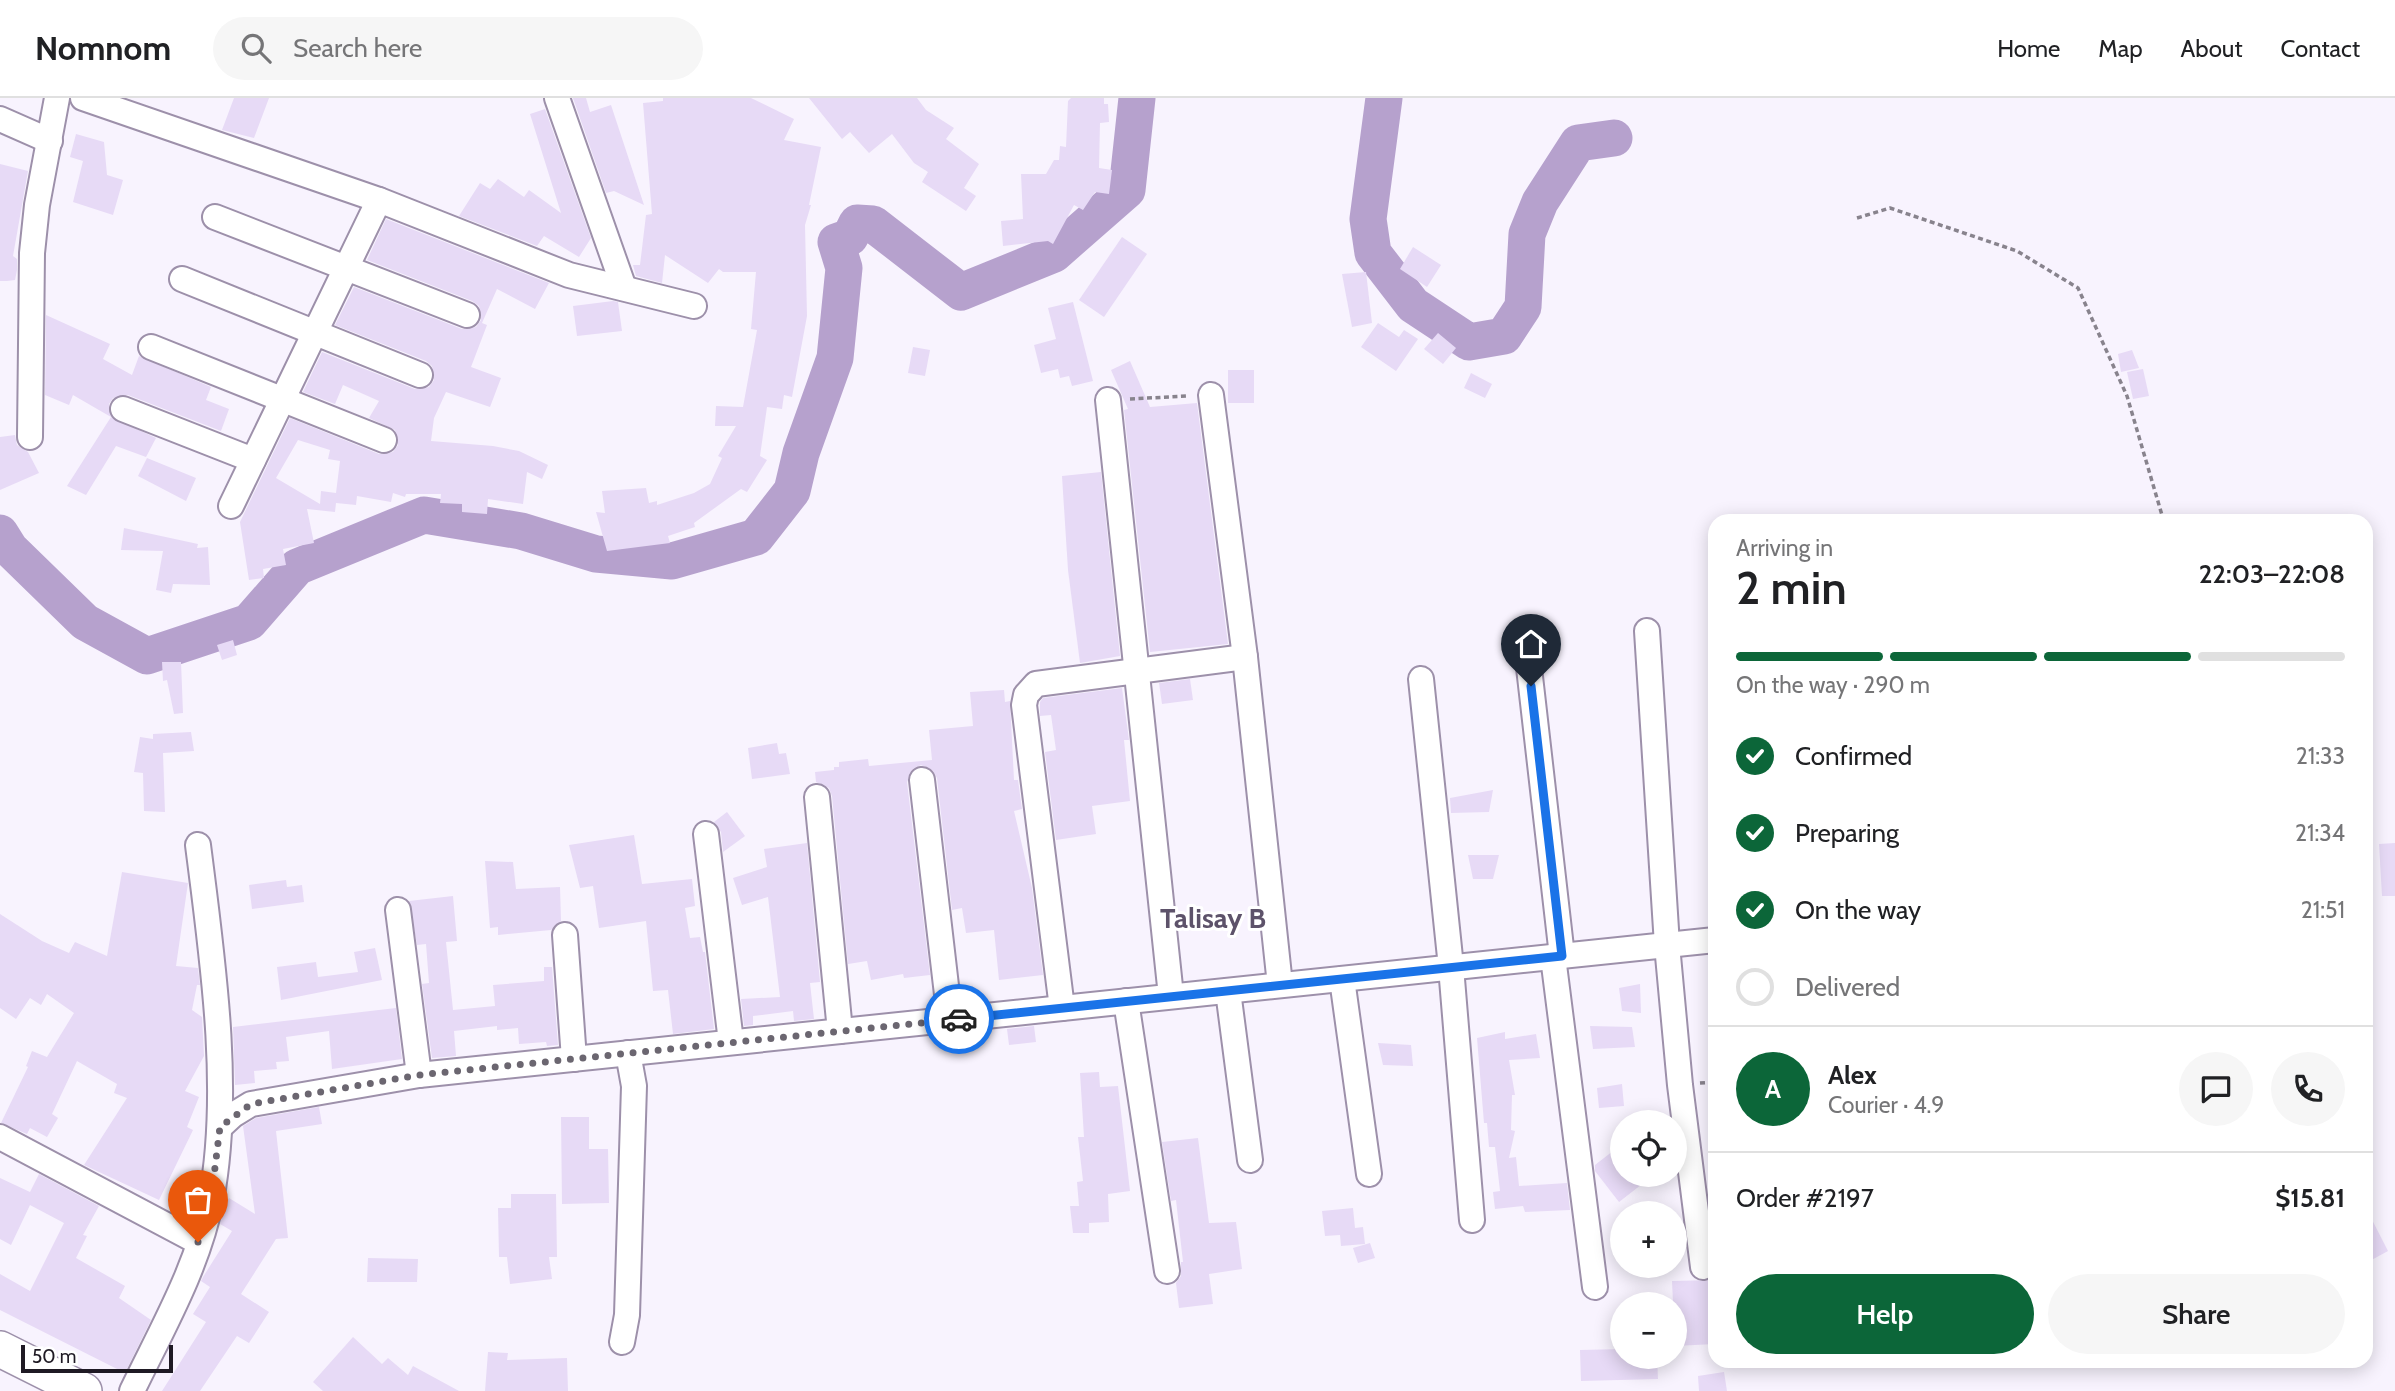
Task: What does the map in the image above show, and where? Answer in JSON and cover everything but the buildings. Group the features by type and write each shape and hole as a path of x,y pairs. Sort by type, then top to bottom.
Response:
{"street":[{"path":"30,437 32,253 37,205 57,98"},
{"path":"83,98 379,200 569,275 694,306"},
{"path":"557,98 624,288"},
{"path":"0,119 50,141"},
{"path":"230,506 379,200"},
{"path":"215,217 467,315"},
{"path":"182,279 420,375"},
{"path":"150,347 384,440"},
{"path":"1212,395 1245,657 1280,985"},
{"path":"1108,400 1171,996"},
{"path":"123,409 253,460"},
{"path":"1647,631 1667,945 1680,1085 1703,1267"},
{"path":"1062,1008 1026,719 1026,695 1037,684 1136,669 1245,657"},
{"path":"1528,659 1557,956 1595,1287"},
{"path":"1421,679 1451,967 1472,1220"},
{"path":"922,780 950,1020"},
{"path":"817,797 840,1031"},
{"path":"706,834 732,1042"},
{"path":"132,1391 187,1277 211,1200 220,1127 213,962 198,845"},
{"path":"398,910 419,1075"},
{"path":"565,935 574,1059"},
{"path":"220,1127 251,1104 419,1075 1708,941"},
{"path":"1342,979 1369,1174"},
{"path":"1228,990 1250,1160"},
{"path":"1126,1001 1167,1271"},
{"path":"622,1342 627,1315 634,1086 628,1053"},
{"path":"0,1137 198,1242"},
{"path":"0,1349 83,1391"}],"path":[{"path":"1857,218 1890,208 2017,251 2078,288 2127,396 2162,514"},
{"path":"1108,400 1212,395"}],"waterway":[{"path":"0,533 10,549 85,622 147,656 249,622 297,567 424,515 521,531 596,554 672,561 756,537 792,491 801,453 835,358 844,268 836,242 850,237 857,223 873,224 961,292 1054,254 1127,190 1137,98"},
{"path":"1384,98 1368,219 1373,253 1413,305 1469,342 1504,336 1523,307 1527,234 1540,202 1578,143 1614,138"}],"way so far":[{"path":"198,1242 211,1200 220,1127 251,1104 419,1075 959,1019"}],"district":[{"name":"Talisay B","path":"1213,918"}],"route":[{"path":"959,1019 1562,956 1531,686"}]}
